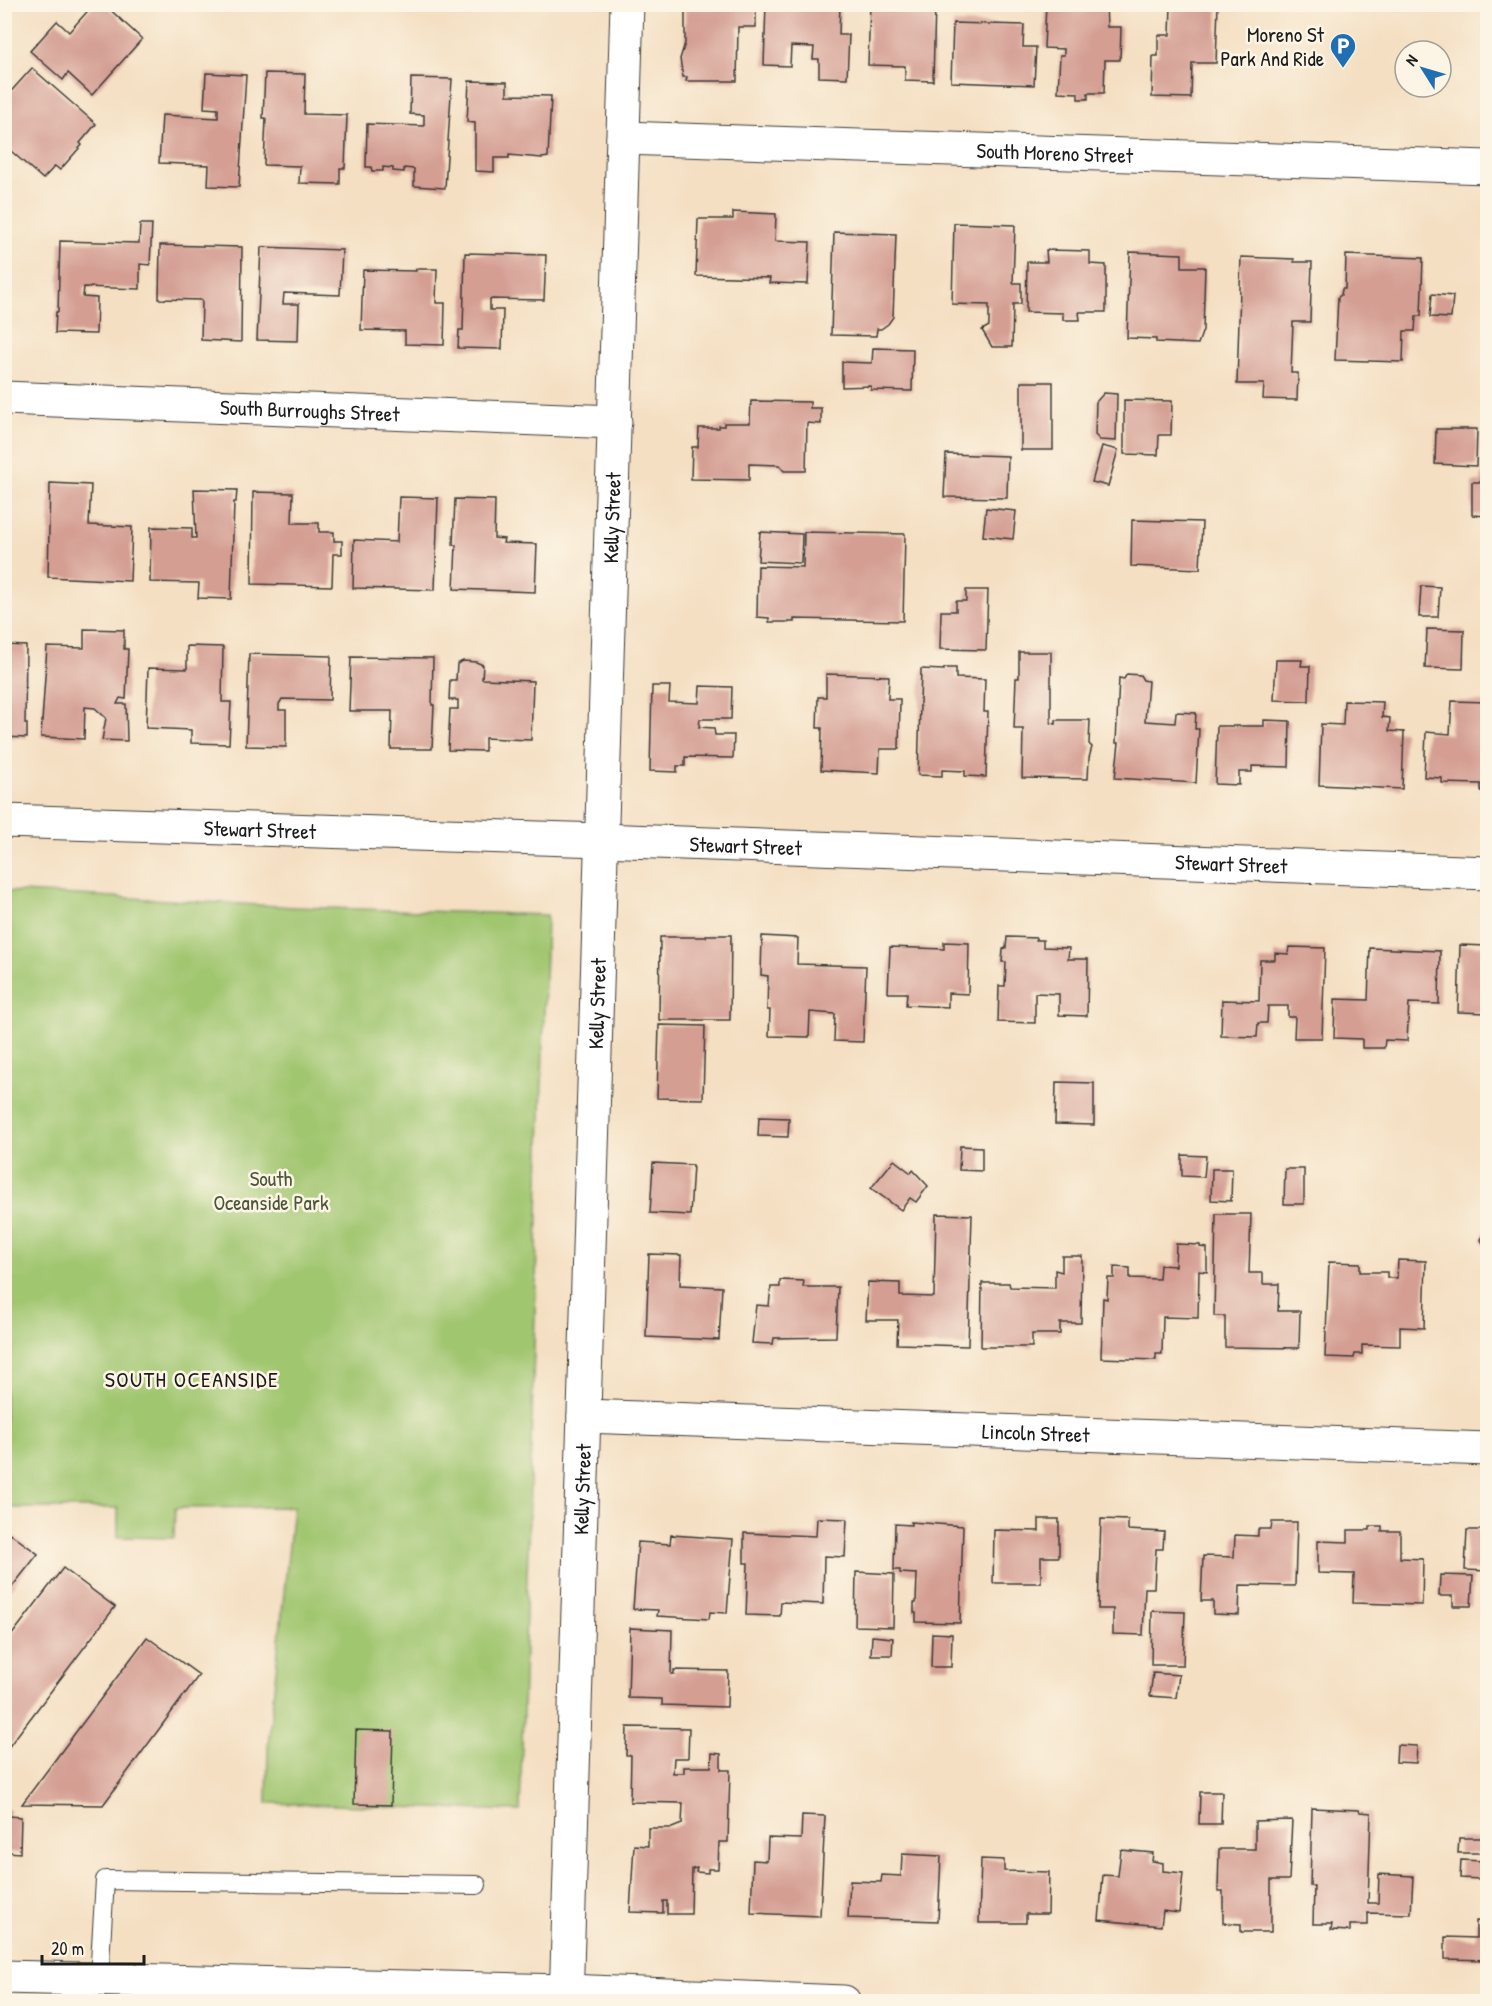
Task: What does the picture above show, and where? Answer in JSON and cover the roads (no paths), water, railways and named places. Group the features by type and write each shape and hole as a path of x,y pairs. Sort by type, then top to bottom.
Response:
{"street":[{"name":"Kelly Street","path":"566,1996 627,4"},
{"name":"South Moreno Street","path":"623,138 1488,167"},
{"name":"South Burroughs Street","path":"4,398 615,422"},
{"name":"Stewart Street","path":"4,821 602,840 1488,873"},
{"name":"Lincoln Street","path":"584,1416 1488,1449"},
{"path":"4,1977 566,1996 844,2001"}],"lane":[{"path":"99,1979 105,1880 477,1885"}],"place":[{"name":"Moreno St Park And Ride","path":"1343,69"}],"district":[{"name":"SOUTH OCEANSIDE","path":"192,1379"}],"park label":[{"name":"South Oceanside Park","path":"271,1190"}]}
